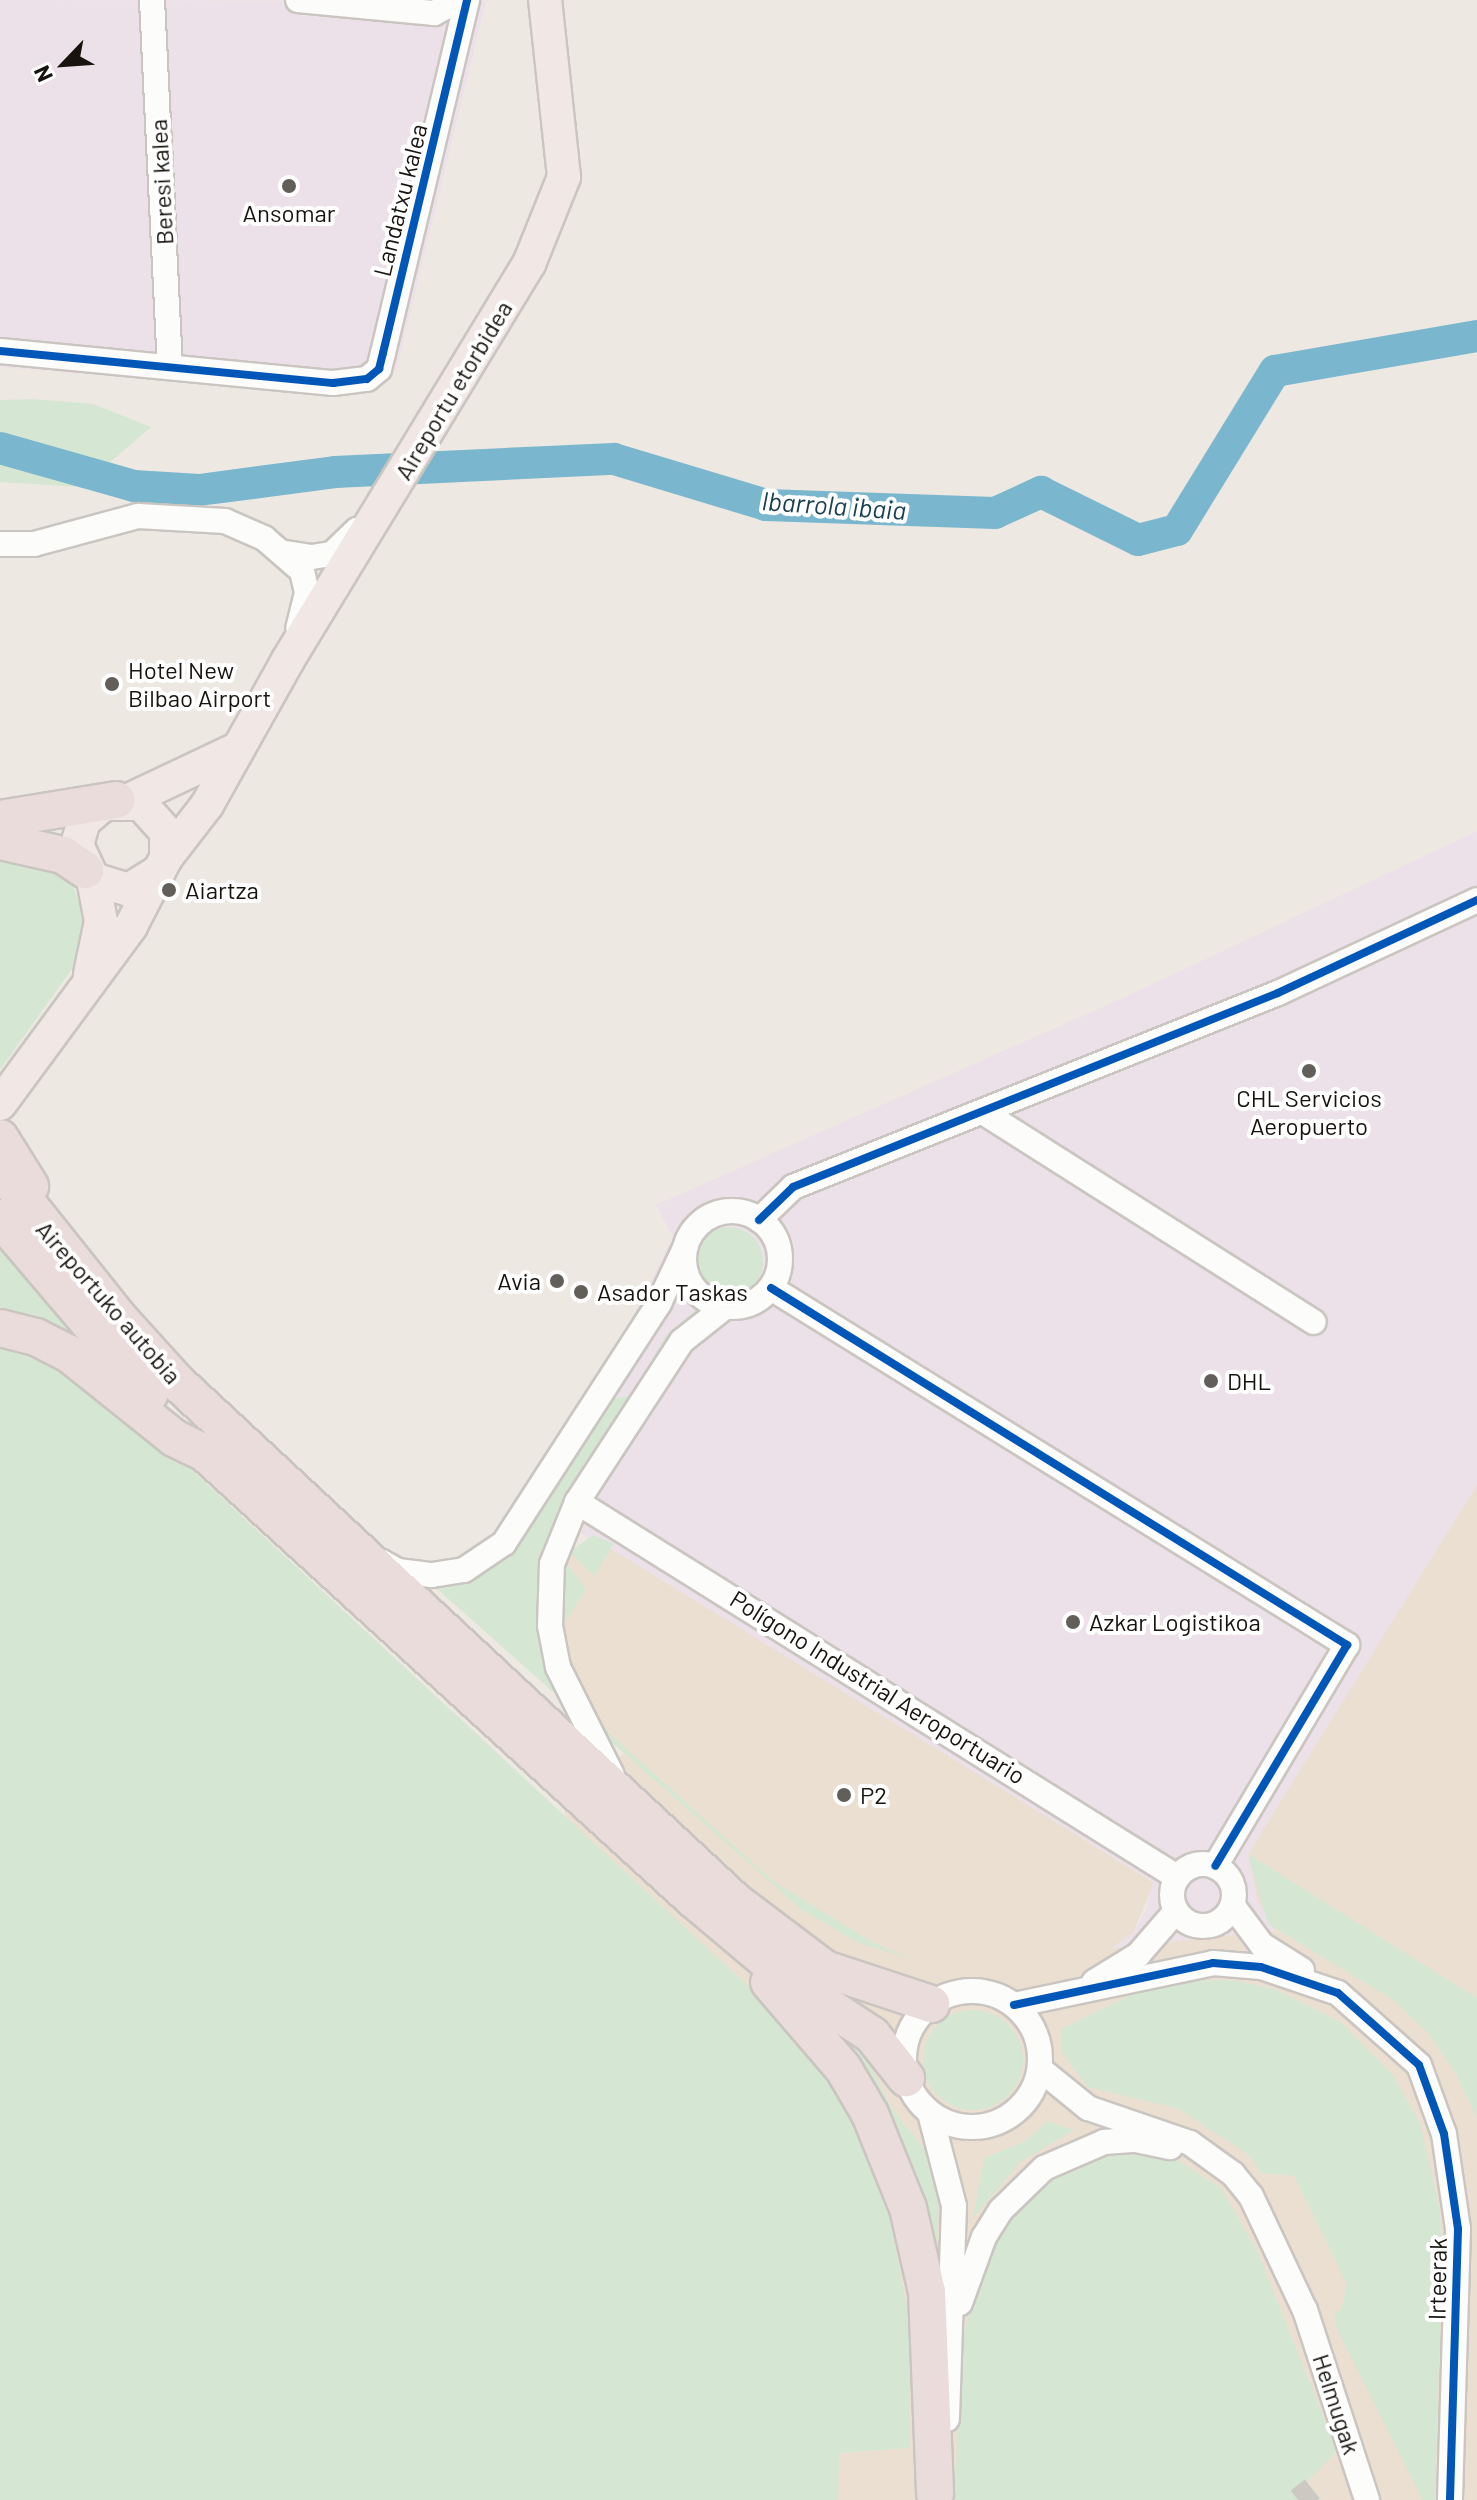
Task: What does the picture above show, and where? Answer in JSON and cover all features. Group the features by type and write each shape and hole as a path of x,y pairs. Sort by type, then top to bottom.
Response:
{"highway":[{"path":"0,819 122,800"},
{"path":"0,841 63,855 89,874"},
{"name":"Aireportuko autobia","path":"2,1152 118,1317 215,1441"},
{"name":"Aireportuko autobia","path":"0,1218 92,1331 215,1441"},
{"path":"0,1328 36,1337 68,1353 174,1438 215,1441 346,1544 736,1902 800,1954 859,1984 931,2004"},
{"path":"215,1441 692,1898 793,1983 854,2019 906,2078"},
{"path":"692,1898 843,2068 892,2165 927,2292 935,2497"}],"main road":[{"name":"Aireportu etorbidea","path":"163,864 207,805 288,660 529,264 564,177 545,0"},
{"path":"89,980 101,921 79,833 93,811 235,750"},
{"path":"0,1104 131,926 163,864 160,821 122,800"},
{"path":"89,874 129,890 163,864"}],"street":[{"name":"Beresi kalea","path":"152,0 170,365"},
{"path":"298,0 434,13 459,0"},
{"name":"Landatxu kalea","path":"170,365 347,384 379,369 467,0"},
{"path":"0,351 170,365"},
{"path":"0,544 34,544 138,516 195,516 225,521 286,553 312,557 332,554 398,481"},
{"path":"286,553 302,571 307,593 288,660"},
{"path":"759,1220 793,1187 986,1114 1278,993 1477,900"},
{"path":"986,1114 1314,1322"},
{"path":"346,1544 398,1571 432,1575 486,1560 526,1516 659,1303 691,1233 715,1214 745,1213 770,1230 780,1259 771,1288 751,1304 725,1307 705,1299 690,1284 685,1248"},
{"path":"771,1288 1347,1645 1215,1866"},
{"path":"622,1795 558,1667 550,1626 552,1564 577,1502 682,1341 725,1307"},
{"name":"Polígono Industrial Aeroportuario","path":"577,1502 1177,1877"},
{"path":"1194,1865 1215,1866 1232,1882 1233,1906 1227,1916 1206,1927 1194,1926 1176,1911 1172,1888 1177,1877 1194,1865"},
{"path":"1233,1906 1262,1945 1338,1993"},
{"path":"1067,1995 1138,1955 1176,1911"},
{"path":"1014,2005 1213,1963 1261,1967 1338,1993"},
{"path":"930,2113 962,2127 997,2123 1026,2102 1040,2069 1039,2045 1030,2023 1014,2005 973,1991 931,2004 910,2029 906,2078 930,2113 954,2206 945,2444 935,2497"},
{"name":"Irteerak","path":"1338,1993 1393,2036 1419,2065 1444,2134 1458,2229 1450,2500"},
{"name":"Helmugak","path":"1040,2069 1088,2108 1166,2132 1215,2159 1251,2196 1305,2310 1367,2500"},
{"path":"951,2332 975,2259 1001,2210 1025,2183 1061,2157 1104,2142 1136,2140 1215,2159"}],"shaded area":[{"path":"0,0 486,1 397,367 382,387 359,395 338,394 0,367"},
{"path":"1477,831 1477,1485 1248,1854 1257,1899 1275,1931 1111,1948 1133,1933 1146,1910 1153,1882 611,1549 614,1545 587,1538 561,1515 614,1353 673,1237 656,1205 1123,998"},
{"path":"1477,1484 1477,2500 838,2500 839,2453 910,2448 564,1813 624,1753 598,1726 564,1649 562,1575 570,1552 593,1535 1154,1883 1133,1933 1113,1948 1274,1930 1257,1899 1248,1854"}],"green space":[{"path":"0,400 93,404 151,427 81,487 0,482"},
{"path":"0,853 53,865 73,887 83,912 84,940 79,959 0,1070"},
{"path":"729,1227 742,1229 753,1237 761,1248 761,1274 753,1285 742,1293 729,1295 716,1293 705,1285 697,1274 695,1261 697,1248 705,1237 716,1229"},
{"path":"0,1247 74,1338 0,1315"},
{"path":"698,1308 703,1315 542,1567 538,1607 554,1693 434,1586 520,1539 606,1400 632,1395 667,1334"},
{"path":"0,1342 65,1365 191,1469 789,2024 842,2100 886,2199 911,2329 909,2448 839,2453 838,2500 0,2500"},
{"path":"593,1535 614,1544 594,1576 570,1552"},
{"path":"566,1562 586,1589 564,1623 570,1656 591,1708 609,1733 773,1881 874,1943 914,1960 859,1943 802,1910 609,1740 598,1726 569,1668 558,1618"},
{"path":"1248,1854 1477,1998 1477,2119 1457,2075 1428,2033 1392,1999 1268,1924"},
{"path":"1231,1980 1275,1989 1342,2023 1392,2074 1420,2123 1439,2205 1442,2252 1435,2500 1423,2500 1337,2329 1334,2311 1341,2311 1347,2284 1294,2176 1261,2173 1249,2155 1179,2109 1088,2087 1062,2053 1061,2029 1143,1989 1182,1981"},
{"path":"973,2010 992,2014 1008,2025 1019,2041 1023,2060 1019,2079 1008,2095 992,2106 973,2110 954,2106 938,2095 927,2079 923,2060 927,2041 938,2025 954,2014"},
{"path":"832,2024 863,2051 891,2107 926,2151 939,2190 937,2259 910,2164 891,2119"},
{"path":"1047,2121 1074,2130 1020,2162 973,2218 984,2158 1026,2141"},
{"path":"1118,2152 1176,2159 1221,2188 1257,2251 1337,2451 1307,2482 1322,2500 954,2500 963,2334 988,2255 1006,2223 1042,2182 1090,2156"}],"waterway":[{"name":"Ibarrola ibaia","path":"0,448 134,486 199,490 335,472 614,459 766,505 995,513 1041,492 1138,540 1177,530 1275,371 1477,336"}],"tunnel":[{"path":"1298,2500 1312,2489"}],"cycle path":[{"path":"0,351 333,383 367,379 379,369 467,0"},
{"path":"759,1220 793,1187 1278,993 1477,900"},
{"path":"771,1288 1347,1645 1215,1866"},
{"path":"1014,2005 1213,1963 1261,1967 1338,1993 1419,2065 1444,2134 1458,2229 1450,2500"}],"place":[{"name":"Ansomar","path":"289,186"},
{"name":"Hotel New Bilbao Airport","path":"112,684"},
{"name":"Aiartza","path":"169,890"},
{"name":"CHL Servicios Aeropuerto","path":"1309,1071"},
{"name":"Avia","path":"557,1281"},
{"name":"Asador Taskas","path":"581,1292"},
{"name":"DHL","path":"1211,1381"},
{"name":"Azkar Logistikoa","path":"1073,1622"},
{"name":"P2","path":"844,1795"}]}
